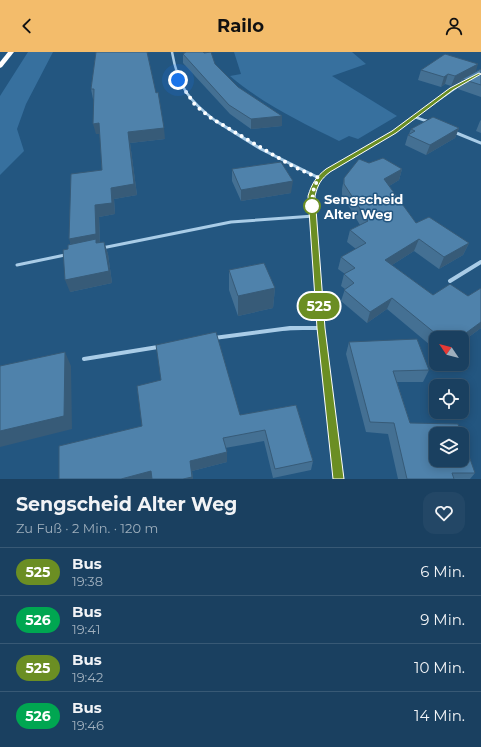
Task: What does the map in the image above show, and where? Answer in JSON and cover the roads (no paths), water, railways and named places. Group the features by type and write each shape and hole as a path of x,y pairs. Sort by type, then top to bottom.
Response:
{"highway":[{"path":"0,66 11,52"}],"street":[{"path":"172,52 178,80 195,105 211,118 242,137 294,167 319,178"},
{"path":"339,479 321,328 312,196 314,185 328,170 394,132 452,89 469,80"},
{"path":"415,117 437,125"},
{"path":"452,131 481,143"},
{"path":"450,281 481,262"}],"lane":[{"path":"96,249 231,222 314,216"},
{"path":"17,265 67,255"},
{"path":"207,339 290,328 321,328"},
{"path":"84,359 161,346"}],"place":[{"name":"Sengscheid Alter Weg","path":"312,206"}]}
